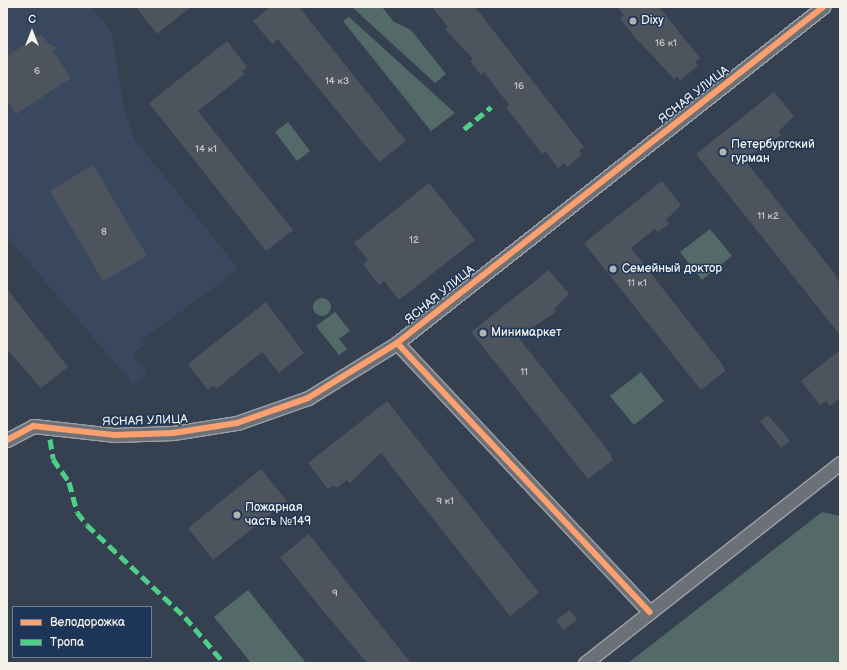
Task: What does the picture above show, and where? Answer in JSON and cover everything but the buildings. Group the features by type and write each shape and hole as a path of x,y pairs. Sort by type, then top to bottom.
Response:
{"street":[{"name":"ЯСНАЯ УЛИЦА","path":"7,440 33,426 114,435 173,433 237,422 308,398 397,344 823,7"},
{"path":"397,344 650,612"},
{"path":"585,663 840,463"}],"shaded area":[{"path":"7,7 92,7 112,33 123,103 135,140 239,269 142,340 145,345 132,355 148,374 133,384 7,237"}],"green space":[{"path":"352,7 382,7 394,22 411,30 446,74 435,83"},
{"path":"349,17 455,113 431,131 343,21"},
{"path":"288,122 310,151 297,161 275,132"},
{"path":"710,229 732,256 702,280 680,252"},
{"path":"322,298 328,301 331,307 328,313 322,316 316,313 313,307 316,301"},
{"path":"335,312 350,331 339,339 347,349 339,355 316,326"},
{"path":"641,372 664,401 634,425 610,396"},
{"path":"822,512 840,516 840,663 628,663"},
{"path":"248,590 306,663 251,663 214,617"}],"marked path":[{"path":"464,129 491,107"},
{"path":"50,439 53,459 69,482 77,512 87,525 185,617 224,663"}],"cycle path":[{"path":"7,440 33,426 114,435 173,433 237,423 308,398 397,343 823,7"},
{"path":"397,343 650,612"}],"place":[{"name":"Dixy","path":"633,21"},
{"name":"Петербургский гурман","path":"723,152"},
{"name":"Семейный доктор","path":"613,269"},
{"name":"Минимаркет","path":"483,333"},
{"name":"Пожарная чаcть №149","path":"237,515"}]}
